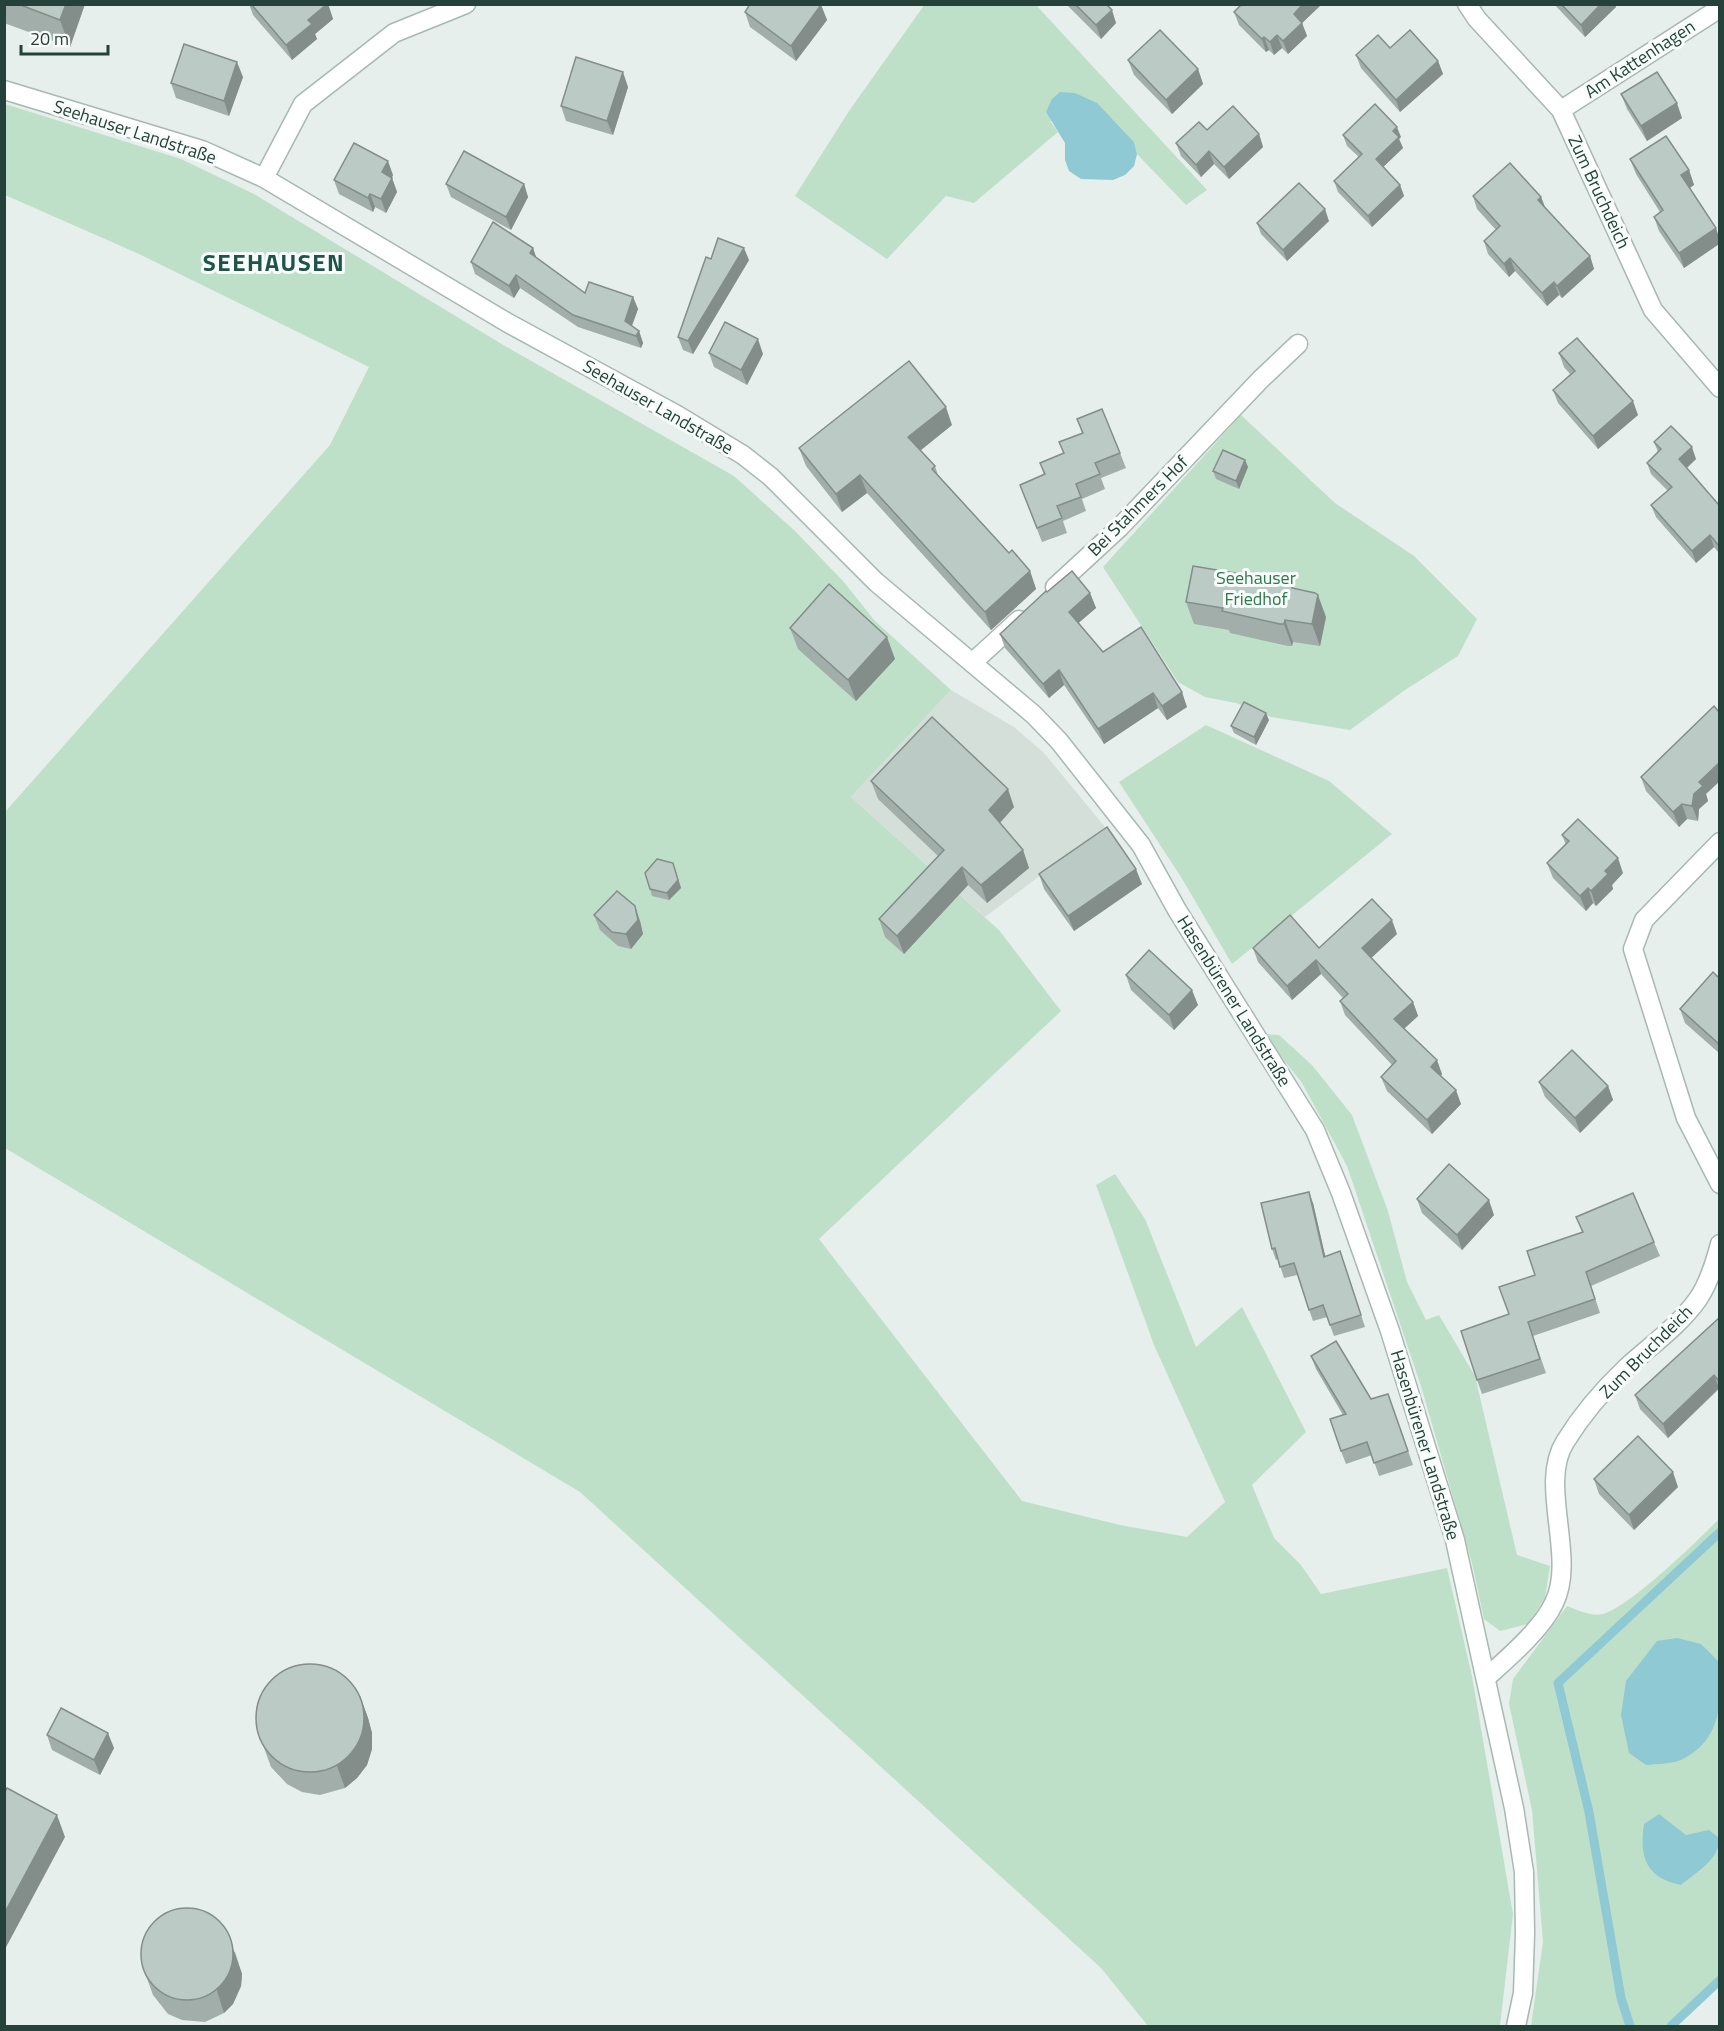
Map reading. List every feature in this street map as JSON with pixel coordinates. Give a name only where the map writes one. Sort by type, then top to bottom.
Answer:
[{"type":"street","points":[[264,178],[303,104],[394,33],[466,4]]},
{"type":"street","name":"Zum Bruchdeich","points":[[1467,4],[1477,19],[1561,110],[1653,310],[1719,388]]},
{"type":"street","name":"Am Kattenhagen","points":[[1561,110],[1719,8]]},
{"type":"street","name":"Seehauser Landstraße","points":[[4,90],[202,150],[264,178],[508,324],[677,415],[743,455],[771,477],[876,582],[1034,715],[1059,741],[1142,845],[1177,910]]},
{"type":"street","name":"Bei Stahmers Hof","points":[[972,663],[1119,528],[1261,379],[1298,344]]},
{"type":"street","points":[[1719,842],[1644,920],[1633,949],[1686,1118],[1719,1184]]},
{"type":"street","name":"Hasenbürener Landstraße","points":[[1177,910],[1315,1130],[1341,1193],[1390,1331],[1452,1529],[1487,1677],[1514,1809],[1524,1872],[1523,1993],[1516,2026]]},
{"type":"street","name":"Zum Bruchdeich","points":[[1487,1677],[1523,1644],[1555,1603],[1560,1558],[1555,1475],[1563,1443],[1625,1370],[1684,1317],[1699,1298],[1715,1264],[1719,1244]]},
{"type":"shaded area","points":[[951,690],[1014,727],[1044,753],[1105,827],[985,917],[851,797]]},
{"type":"green space","points":[[925,4],[1036,5],[1207,190],[1186,205],[1137,154],[1134,142],[1111,118],[1050,121],[1058,132],[974,203],[946,196],[887,259],[795,196],[849,111]]},
{"type":"green space","points":[[5,104],[181,159],[254,194],[505,346],[734,476],[795,531],[843,581],[875,621],[951,690],[851,797],[999,930],[1061,1011],[819,1239],[1022,1501],[1120,1525],[1187,1537],[1225,1502],[1154,1345],[1096,1185],[1115,1174],[1145,1219],[1196,1347],[1242,1307],[1306,1432],[1252,1485],[1274,1538],[1301,1565],[1321,1594],[1447,1568],[1472,1676],[1513,1914],[1500,2026],[1148,2026],[1101,1968],[580,1492],[5,1148],[5,812],[330,445],[369,367],[139,254],[5,195]]},
{"type":"green space","name":"Seehauser Friedhof","points":[[1241,415],[1335,503],[1414,556],[1477,619],[1458,656],[1405,690],[1350,730],[1271,717],[1236,703],[1205,697],[1178,682],[1103,567]]},
{"type":"green space","points":[[1206,725],[1329,781],[1392,834],[1232,964],[1181,877],[1119,782]]},
{"type":"green space","points":[[1263,1034],[1279,1035],[1312,1065],[1352,1115],[1388,1211],[1407,1282],[1426,1320],[1439,1315],[1475,1376],[1517,1555],[1550,1566],[1545,1598],[1528,1624],[1500,1631],[1484,1619],[1472,1563],[1421,1386],[1347,1166],[1302,1083]]},
{"type":"green space","points":[[1719,1519],[1719,1984],[1677,2026],[1531,2026],[1543,1942],[1532,1810],[1509,1704],[1513,1679],[1567,1606],[1594,1615],[1615,1609],[1663,1572]]},
{"type":"water","points":[[1060,92],[1075,93],[1097,103],[1134,142],[1137,154],[1134,166],[1125,175],[1113,180],[1081,179],[1069,171],[1065,160],[1065,143],[1046,112],[1052,99]]},
{"type":"water","points":[[1677,1638],[1701,1644],[1719,1662],[1720,1691],[1717,1718],[1706,1741],[1696,1751],[1679,1761],[1646,1765],[1629,1753],[1621,1715],[1626,1681],[1657,1641]]},
{"type":"water","points":[[1659,1814],[1686,1835],[1709,1830],[1719,1838],[1716,1853],[1681,1885],[1660,1877],[1653,1871],[1644,1856],[1644,1824]]},
{"type":"building","points":[[18,4],[66,4],[60,20]]},
{"type":"building","points":[[251,4],[327,4],[308,20],[312,24],[286,45]]},
{"type":"building","points":[[750,4],[821,5],[791,46],[745,12]]},
{"type":"building","points":[[1075,4],[1106,4],[1112,10],[1096,25]]},
{"type":"building","points":[[1242,4],[1303,4],[1294,14],[1302,23],[1283,41],[1277,35],[1270,42],[1264,37],[1262,39],[1234,12]]},
{"type":"building","points":[[1561,4],[1601,4],[1581,25]]},
{"type":"building","points":[[1160,30],[1198,69],[1166,100],[1128,60]]},
{"type":"building","points":[[1410,30],[1438,61],[1396,100],[1356,55],[1378,35],[1390,48]]},
{"type":"building","points":[[184,44],[237,62],[224,101],[171,83]]},
{"type":"building","points":[[576,57],[623,72],[607,121],[561,106]]},
{"type":"building","points":[[1657,72],[1677,103],[1641,126],[1621,94]]},
{"type":"building","points":[[1375,104],[1397,127],[1393,131],[1399,137],[1376,159],[1400,185],[1368,216],[1334,181],[1362,154],[1343,135]]},
{"type":"building","points":[[1233,106],[1259,134],[1224,167],[1209,151],[1196,165],[1176,143],[1199,122],[1207,130]]},
{"type":"building","points":[[1666,136],[1689,170],[1681,175],[1716,228],[1679,253],[1654,217],[1663,210],[1630,159]]},
{"type":"building","points":[[354,143],[388,161],[382,172],[392,178],[381,199],[370,194],[368,198],[334,180]]},
{"type":"building","points":[[464,151],[524,184],[506,217],[446,184]]},
{"type":"building","points":[[1510,163],[1541,197],[1538,200],[1590,256],[1557,286],[1554,282],[1542,293],[1510,258],[1504,264],[1484,241],[1500,226],[1473,196]]},
{"type":"building","points":[[1299,183],[1325,209],[1283,250],[1257,223]]},
{"type":"building","points":[[493,222],[533,248],[530,253],[585,293],[589,282],[633,297],[625,321],[639,331],[636,336],[573,315],[516,275],[509,286],[471,262]]},
{"type":"building","points":[[718,238],[744,248],[688,341],[678,337],[706,257],[711,259]]},
{"type":"building","points":[[725,322],[758,339],[741,370],[709,353]]},
{"type":"building","points":[[1577,338],[1633,401],[1593,436],[1553,390],[1575,371],[1559,353]]},
{"type":"building","points":[[909,361],[946,407],[908,437],[935,466],[932,469],[1009,553],[1012,550],[1030,571],[985,612],[860,475],[836,494],[799,448]]},
{"type":"building","points":[[1102,409],[1120,453],[1095,463],[1100,474],[1076,484],[1081,497],[1057,506],[1062,518],[1037,528],[1020,485],[1045,474],[1040,463],[1064,453],[1059,442],[1083,433],[1077,419]]},
{"type":"building","points":[[1671,426],[1692,447],[1679,459],[1719,505],[1719,546],[1710,535],[1692,551],[1651,505],[1672,487],[1647,463],[1661,449],[1654,442]]},
{"type":"building","points":[[1223,450],[1245,460],[1236,481],[1213,471]]},
{"type":"building","points":[[1193,566],[1289,582],[1292,588],[1315,593],[1318,595],[1312,624],[1285,620],[1284,624],[1280,624],[1222,611],[1223,608],[1186,602]]},
{"type":"building","points":[[1072,571],[1090,593],[1069,612],[1103,652],[1141,627],[1182,692],[1162,706],[1153,693],[1098,729],[1059,670],[1043,684],[1000,634],[1046,591]]},
{"type":"building","points":[[829,584],[887,637],[848,680],[790,628]]},
{"type":"building","points":[[1244,702],[1266,713],[1254,737],[1231,726]]},
{"type":"building","points":[[1714,706],[1719,712],[1719,763],[1699,782],[1703,786],[1694,794],[1692,806],[1682,804],[1673,812],[1641,777]]},
{"type":"building","points":[[932,717],[1008,789],[989,810],[1023,850],[981,885],[962,867],[897,936],[879,919],[944,850],[871,781]]},
{"type":"building","points":[[1578,819],[1618,858],[1605,871],[1608,874],[1591,891],[1588,888],[1580,896],[1547,863],[1569,841],[1562,835]]},
{"type":"building","points":[[1107,827],[1136,869],[1068,916],[1039,874]]},
{"type":"building","points":[[657,859],[673,863],[678,880],[667,893],[650,889],[645,873]]},
{"type":"building","points":[[617,891],[635,906],[638,920],[626,934],[612,932],[594,915]]},
{"type":"building","points":[[1372,899],[1392,920],[1362,948],[1413,1002],[1394,1019],[1437,1060],[1431,1067],[1456,1090],[1427,1120],[1381,1077],[1396,1061],[1340,1001],[1348,994],[1316,960],[1287,986],[1253,948],[1290,915],[1319,948]]},
{"type":"building","points":[[1149,950],[1192,990],[1169,1015],[1126,975]]},
{"type":"building","points":[[1713,972],[1719,978],[1719,1044],[1680,1009]]},
{"type":"building","points":[[1572,1050],[1608,1086],[1575,1118],[1539,1082]]},
{"type":"building","points":[[1449,1164],[1489,1200],[1457,1235],[1417,1199]]},
{"type":"building","points":[[1309,1192],[1324,1257],[1340,1251],[1361,1315],[1330,1325],[1323,1305],[1309,1310],[1294,1263],[1280,1267],[1275,1248],[1272,1249],[1261,1203]]},
{"type":"building","points":[[1633,1193],[1654,1242],[1586,1272],[1595,1299],[1528,1322],[1540,1359],[1477,1380],[1461,1331],[1509,1314],[1499,1287],[1535,1275],[1527,1251],[1583,1232],[1576,1217]]},
{"type":"building","points":[[1719,1318],[1719,1381],[1714,1375],[1663,1424],[1635,1395]]},
{"type":"building","points":[[1336,1341],[1371,1399],[1388,1394],[1408,1451],[1374,1463],[1367,1442],[1341,1451],[1330,1419],[1346,1414],[1311,1356]]},
{"type":"building","points":[[1638,1436],[1673,1472],[1629,1515],[1594,1479]]},
{"type":"building","points":[[310,1664],[331,1668],[348,1680],[360,1697],[364,1718],[360,1739],[348,1756],[331,1768],[310,1772],[289,1768],[272,1756],[260,1739],[256,1718],[260,1697],[272,1680],[289,1668]]},
{"type":"building","points":[[61,1708],[108,1733],[94,1760],[47,1735]]},
{"type":"building","points":[[7,1788],[57,1815],[4,1914],[4,1793]]},
{"type":"building","points":[[187,1908],[204,1912],[219,1922],[229,1937],[233,1954],[229,1971],[219,1986],[204,1996],[187,2000],[170,1996],[155,1986],[145,1971],[141,1954],[145,1937],[155,1922],[170,1912]]},
{"type":"waterway","points":[[1630,2026],[1621,1998],[1589,1812],[1558,1683],[1720,1532]]},
{"type":"waterway","points":[[1671,2026],[1720,1980]]},
{"type":"district","name":"SEEHAUSEN","points":[[274,263]]}]
